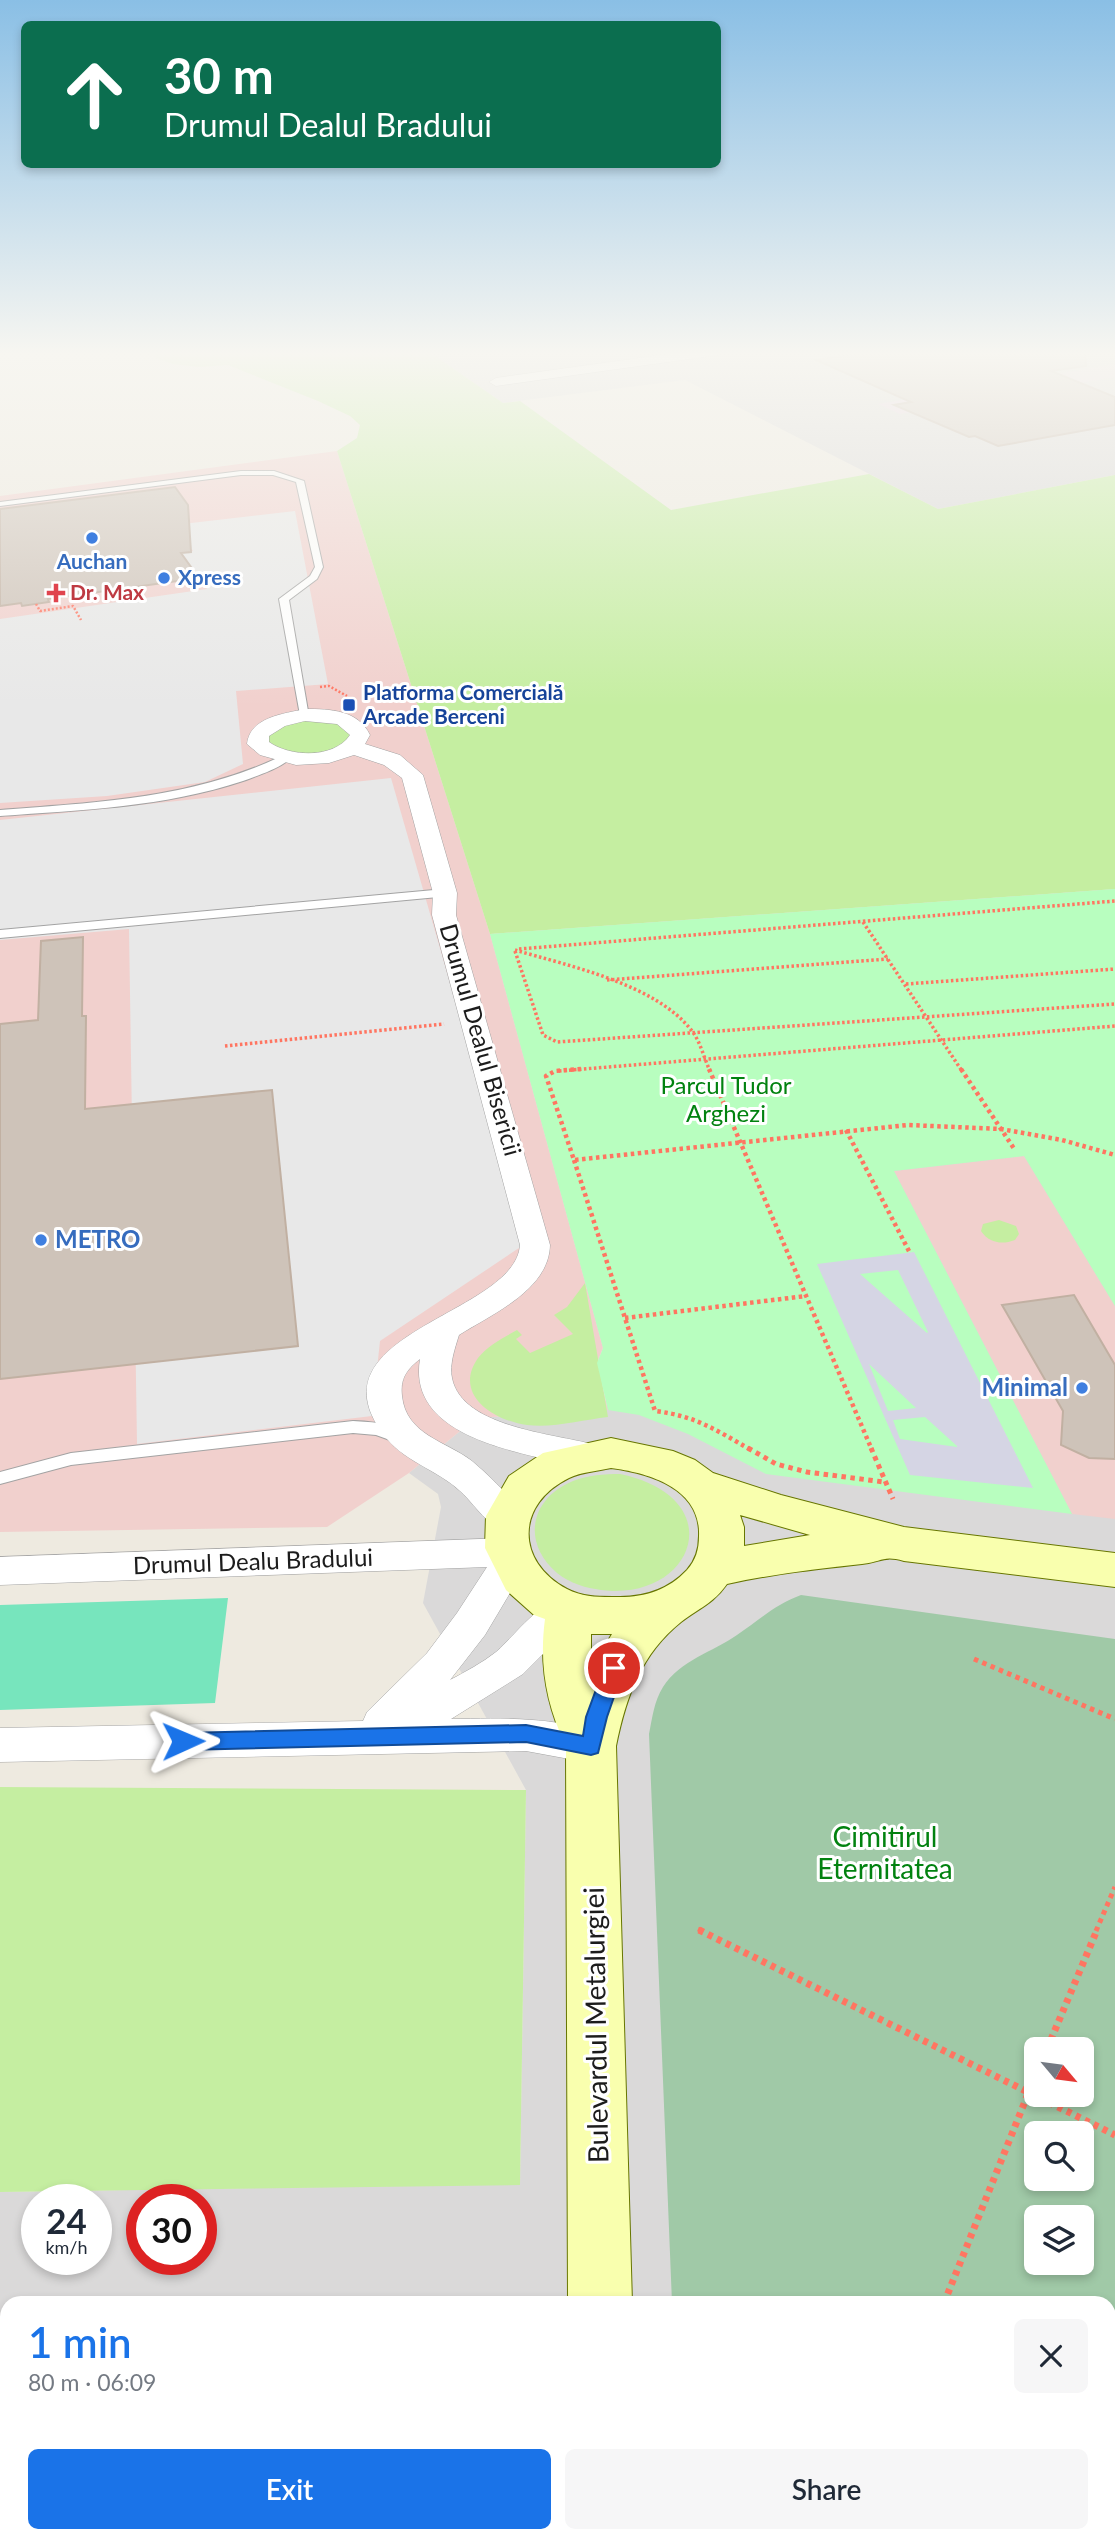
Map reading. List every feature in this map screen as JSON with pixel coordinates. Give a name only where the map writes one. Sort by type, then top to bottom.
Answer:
[{"type":"main road","points":[[611,1453],[659,1461],[698,1484],[714,1503],[722,1525],[722,1548],[714,1570],[702,1585],[686,1598],[666,1608],[618,1617],[593,1616],[551,1603],[521,1578],[508,1544],[517,1495],[535,1477],[558,1463],[587,1455],[611,1453]]},
{"type":"main road","points":[[698,1484],[776,1510],[904,1544],[1115,1570]]},
{"type":"main road","points":[[714,1570],[821,1550],[904,1544]]},
{"type":"main road","name":"Bulevardul Metalurgiei","points":[[600,2296],[591,1746],[597,1717],[614,1668],[638,1634],[666,1608]]},
{"type":"main road","name":"Bulevardul Metalurgiei","points":[[570,1610],[566,1635],[568,1689],[578,1721],[591,1746]]},
{"type":"street","points":[[305,715],[332,717],[353,724],[360,735],[352,747],[316,759],[286,758],[264,750],[258,744],[259,734],[278,721],[305,715]]},
{"type":"street","name":"Drumul Dealul Bisericii","points":[[352,747],[393,760],[412,775],[445,893],[444,915],[483,1048],[535,1245],[533,1261],[526,1272],[444,1329],[412,1346],[390,1366],[385,1402],[396,1427],[476,1484],[508,1544]]},
{"type":"street","points":[[444,1329],[435,1377],[443,1400],[452,1411],[493,1432],[587,1455]]},
{"type":"street","points":[[367,1738],[441,1664],[471,1624],[508,1544]]},
{"type":"street","name":"Drumul Dealu Bradului","points":[[0,1571],[508,1544]]},
{"type":"street","points":[[367,1738],[430,1711],[488,1678],[509,1664],[544,1628],[570,1610]]},
{"type":"street","points":[[0,1745],[526,1734],[591,1746]]},
{"type":"lane","points":[[0,504],[241,473],[274,473],[300,481],[319,567],[314,577],[284,599],[305,715]]},
{"type":"lane","points":[[0,813],[119,803],[201,790],[238,780],[286,758]]},
{"type":"lane","points":[[0,934],[445,893]]},
{"type":"lane","points":[[0,1478],[72,1459],[353,1427],[378,1429],[420,1446]]},
{"type":"path","points":[[36,604],[40,611],[73,607],[81,620]]},
{"type":"path","points":[[514,950],[1115,901]]},
{"type":"path","points":[[863,922],[1016,1150]]},
{"type":"path","points":[[514,950],[606,980],[662,1005],[693,1032],[892,1499]]},
{"type":"path","points":[[514,950],[543,1035],[550,1041],[1115,1004]]},
{"type":"path","points":[[606,980],[888,959]]},
{"type":"path","points":[[905,984],[1115,969]]},
{"type":"path","points":[[225,1046],[444,1024]]},
{"type":"path","points":[[885,1482],[807,1472],[776,1464],[700,1421],[682,1414],[655,1410],[547,1076],[550,1073],[704,1058],[1115,1026]]},
{"type":"path","points":[[574,1160],[908,1125],[1001,1129],[1062,1140],[1115,1155]]},
{"type":"path","points":[[846,1130],[910,1253]]},
{"type":"path","points":[[625,1318],[806,1296]]},
{"type":"path","points":[[974,1659],[1115,1719]]},
{"type":"path","points":[[1051,2037],[1115,1887]]},
{"type":"path","points":[[698,1929],[1024,2090]]},
{"type":"path","points":[[947,2296],[1024,2102]]},
{"type":"path","points":[[1058,2107],[1115,2135]]},
{"type":"shaded area","points":[[198,470],[343,470],[490,934],[603,1348],[597,1363],[608,1410],[476,1418],[409,1473],[327,1527],[0,1532],[0,496]]},
{"type":"shaded area","points":[[861,470],[1115,470],[1115,475],[938,509]]},
{"type":"shaded area","points":[[295,511],[328,684],[236,691],[243,764],[205,782],[107,796],[0,803],[0,619],[207,589],[181,553],[193,551],[174,525]]},
{"type":"shaded area","points":[[391,778],[525,1244],[380,1341],[372,1416],[137,1444],[129,929],[0,940],[0,820]]},
{"type":"shaded area","points":[[1115,889],[1115,2296],[0,2296],[0,2192],[21,2192],[21,2275],[112,2275],[112,2190],[126,2190],[126,2275],[217,2275],[217,2189],[520,2184],[526,1790],[423,1603],[441,1507],[438,1494],[409,1473],[476,1418],[607,1410],[603,1348],[490,934]]},
{"type":"shaded area","points":[[1024,1156],[1115,1306],[1115,1519],[1072,1514],[894,1171]]},
{"type":"shaded area","points":[[914,1252],[1033,1488],[910,1475],[817,1264]],"holes":[[[898,1270],[928,1332],[927,1333],[860,1274]],[[869,1364],[916,1408],[888,1411]],[[925,1417],[957,1447],[900,1439],[893,1420]]]},
{"type":"green space","points":[[343,470],[615,470],[671,510],[869,474],[938,509],[1115,475],[1115,889],[490,934]]},
{"type":"green space","points":[[294,720],[334,721],[353,735],[346,746],[306,756],[270,747],[267,734]]},
{"type":"green space","name":"Parcul Tudor Arghezi","points":[[1115,889],[1115,1306],[1024,1156],[894,1171],[1072,1514],[766,1474],[688,1434],[639,1415],[608,1410],[597,1363],[603,1348],[490,934]]},
{"type":"green space","points":[[999,1220],[1016,1226],[1019,1234],[1015,1240],[996,1242],[981,1231],[983,1224]]},
{"type":"green space","points":[[585,1283],[608,1417],[537,1426],[515,1422],[491,1412],[481,1404],[470,1384],[471,1371],[478,1358],[491,1346],[517,1330],[522,1335],[516,1339],[530,1353],[573,1334],[554,1315],[567,1307]]},
{"type":"green space","points":[[620,1474],[655,1486],[678,1504],[688,1524],[688,1546],[678,1565],[659,1580],[633,1589],[601,1590],[562,1577],[546,1561],[539,1548],[535,1523],[539,1510],[558,1489],[573,1481],[596,1475]]},
{"type":"green space","name":"Cimitirul Eternitatea","points":[[801,1595],[1115,1639],[1115,2296],[672,2296],[649,1734],[657,1698],[670,1678],[688,1663],[728,1641],[776,1608]]},
{"type":"green space","points":[[228,1598],[215,1703],[0,1710],[0,1605]]},
{"type":"green space","points":[[0,1787],[526,1790],[520,2185],[217,2189],[217,2184],[126,2184],[126,2190],[112,2190],[112,2184],[21,2184],[21,2192],[0,2192]]},
{"type":"building","name":"Auchan","points":[[175,487],[188,505],[191,552],[181,553],[199,578],[48,599],[49,602],[22,606],[21,603],[0,606],[0,509]]},
{"type":"building","points":[[83,937],[85,1109],[272,1090],[298,1346],[0,1379],[0,1024],[38,1020],[41,941]]},
{"type":"building","name":"Minimal","points":[[1074,1295],[1115,1365],[1115,1459],[1089,1458],[1061,1445],[1063,1411],[1002,1305]]},
{"type":"place","name":"Auchan","points":[[92,538]]},
{"type":"place","name":"Xpress","points":[[164,578]]},
{"type":"place","name":"Dr. Max","points":[[56,593]]},
{"type":"place","name":"Platforma Comercială Arcade Berceni","points":[[349,705]]},
{"type":"place","name":"METRO","points":[[41,1240]]},
{"type":"place","name":"Minimal","points":[[1082,1388]]},
{"type":"route","points":[[183,1741],[526,1734],[591,1746],[605,1689],[614,1668]]}]
